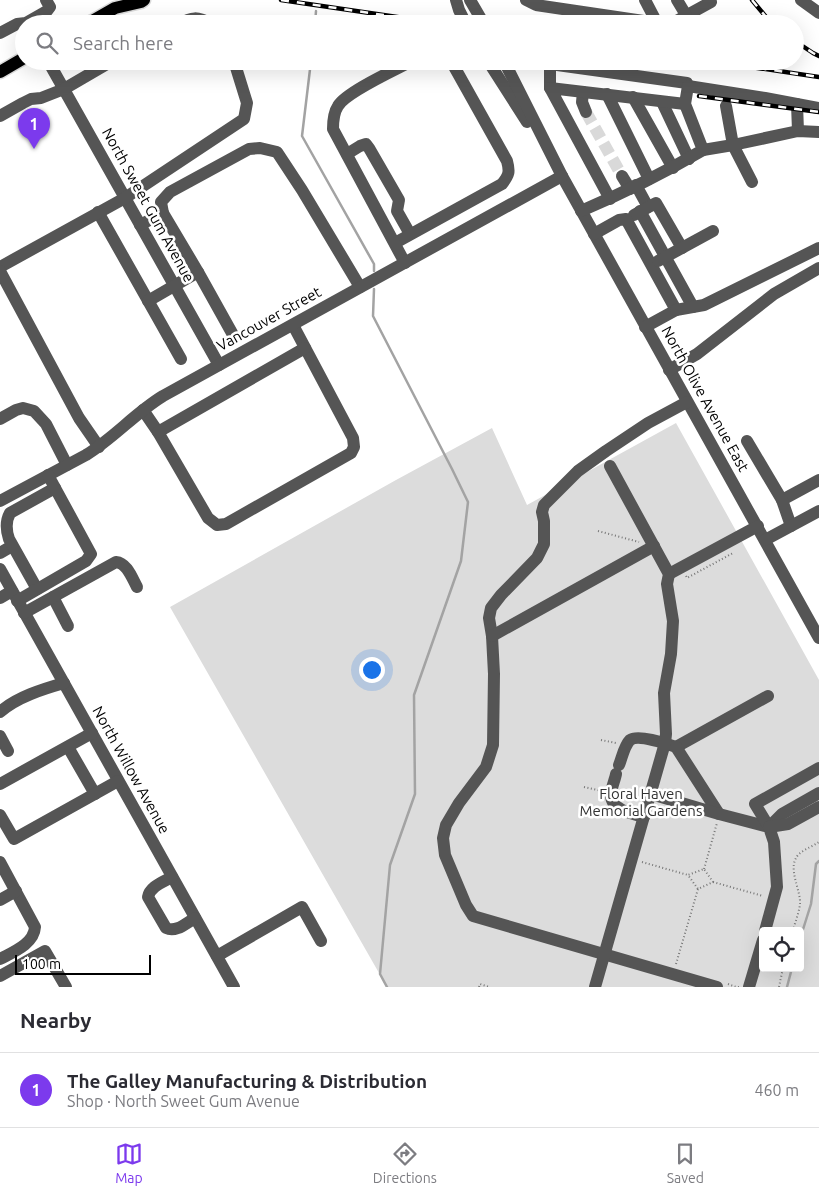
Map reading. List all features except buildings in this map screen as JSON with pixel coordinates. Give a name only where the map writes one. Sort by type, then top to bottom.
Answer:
[{"type":"main road","points":[[101,15],[119,4],[141,2],[144,0]]},
{"type":"main road","points":[[0,72],[15,63]]},
{"type":"street","points":[[42,15],[50,7],[46,0]]},
{"type":"street","points":[[456,0],[462,15]]},
{"type":"street","points":[[470,0],[479,15]]},
{"type":"street","points":[[526,0],[536,5],[603,15]]},
{"type":"street","points":[[645,0],[653,15]]},
{"type":"street","points":[[677,0],[686,15],[711,2],[710,0]]},
{"type":"street","points":[[801,0],[819,13]]},
{"type":"street","points":[[0,32],[15,25]]},
{"type":"street","name":"North Sweet Gum Avenue","points":[[53,70],[219,365]]},
{"type":"street","points":[[0,116],[31,100],[64,89],[97,70]]},
{"type":"street","points":[[0,267],[125,198],[244,119],[247,103],[237,70]]},
{"type":"street","points":[[396,70],[348,96],[338,106],[333,119],[333,129],[405,263]]},
{"type":"street","points":[[394,242],[502,184],[508,176],[509,168],[507,161],[456,70]]},
{"type":"street","name":"North Olive Avenue East","points":[[494,70],[562,176]]},
{"type":"street","name":"North Olive Avenue East","points":[[509,70],[581,211],[819,638]]},
{"type":"street","points":[[550,70],[550,88],[610,199]]},
{"type":"street","points":[[593,70],[687,83],[688,86],[819,108]]},
{"type":"street","points":[[688,86],[685,104],[703,150]]},
{"type":"street","points":[[550,88],[685,104]]},
{"type":"street","points":[[583,92],[582,102],[586,112]]},
{"type":"street","points":[[606,94],[649,179]]},
{"type":"street","points":[[634,97],[673,168]]},
{"type":"street","points":[[662,102],[689,159]]},
{"type":"street","points":[[797,104],[798,131]]},
{"type":"street","points":[[726,106],[732,145],[752,182]]},
{"type":"street","points":[[581,211],[673,168],[703,150],[798,131],[819,132]]},
{"type":"street","points":[[347,154],[366,144],[399,200],[397,211],[410,234]]},
{"type":"street","points":[[232,333],[163,212],[162,202],[170,192],[249,149],[260,148],[277,152],[360,287]]},
{"type":"street","name":"Vancouver Street","points":[[1,498],[68,465],[99,447],[147,406],[163,396],[562,176]]},
{"type":"street","points":[[622,176],[682,248]]},
{"type":"street","points":[[490,190],[501,210]]},
{"type":"street","points":[[594,234],[618,220],[626,219],[648,207]]},
{"type":"street","points":[[648,207],[665,257],[692,307]]},
{"type":"street","points":[[98,212],[181,359]]},
{"type":"street","points":[[140,225],[163,212]]},
{"type":"street","points":[[626,219],[676,310]]},
{"type":"street","points":[[651,265],[713,231]]},
{"type":"street","points":[[646,327],[676,310],[704,305],[819,248]]},
{"type":"street","points":[[670,370],[697,354],[774,294],[819,268]]},
{"type":"street","points":[[0,271],[79,418],[99,447]]},
{"type":"street","points":[[148,300],[198,272]]},
{"type":"street","points":[[143,410],[158,432],[208,518],[217,525],[226,524],[351,453],[354,447],[352,438],[293,325]]},
{"type":"street","points":[[158,432],[305,348]]},
{"type":"street","points":[[687,402],[648,423],[578,471],[544,505],[542,512],[544,544],[537,558],[491,608],[489,618],[494,674],[492,745],[486,767],[459,803],[446,825],[443,838],[446,855],[466,905],[473,916],[722,986]]},
{"type":"street","points":[[0,418],[23,408],[34,410],[46,424],[68,465]]},
{"type":"street","points":[[747,440],[782,500],[791,526]]},
{"type":"street","points":[[610,466],[649,545],[669,574]]},
{"type":"street","points":[[0,598],[15,596],[37,589],[86,561],[91,554],[48,475]]},
{"type":"street","points":[[782,500],[819,480]]},
{"type":"street","points":[[37,589],[12,546],[6,527],[10,513],[55,488]]},
{"type":"street","points":[[1,498],[10,513]]},
{"type":"street","points":[[765,540],[819,511]]},
{"type":"street","points":[[718,817],[671,745],[666,734],[664,693],[671,654],[673,622],[666,584],[669,574],[758,526]]},
{"type":"street","points":[[492,636],[649,545]]},
{"type":"street","points":[[0,553],[12,546]]},
{"type":"street","points":[[24,613],[116,562],[120,562],[125,566],[137,587]]},
{"type":"street","name":"North Willow Avenue","points":[[0,569],[234,987]]},
{"type":"street","points":[[53,597],[68,626]]},
{"type":"street","points":[[0,712],[7,706],[33,693],[64,683]]},
{"type":"street","points":[[644,817],[624,811],[617,806],[611,795],[628,742],[634,738],[671,745],[768,696]]},
{"type":"street","points":[[0,784],[92,734]]},
{"type":"street","points":[[0,736],[8,751]]},
{"type":"street","points":[[595,987],[651,794],[671,745]]},
{"type":"street","points":[[68,747],[95,794]]},
{"type":"street","points":[[766,927],[777,887],[774,842],[769,827],[755,804],[819,768]]},
{"type":"street","points":[[0,815],[14,839],[118,781]]},
{"type":"street","points":[[769,827],[782,814],[819,793]]},
{"type":"street","points":[[651,794],[718,817],[769,827],[788,824],[819,807]]},
{"type":"street","points":[[0,862],[35,927],[32,939],[0,959]]},
{"type":"street","points":[[172,877],[150,891],[148,897],[152,905],[169,930],[175,930],[195,918]]},
{"type":"street","points":[[0,900],[16,891]]},
{"type":"street","points":[[217,956],[302,907],[321,941]]},
{"type":"street","points":[[0,976],[45,951],[66,987]]},
{"type":"street","points":[[746,986],[759,951]]},
{"type":"path","points":[[598,531],[649,545]]},
{"type":"path","points":[[685,573],[687,578],[740,549]]},
{"type":"path","points":[[601,740],[616,744]]},
{"type":"path","points":[[584,787],[603,792],[605,786]]},
{"type":"path","points":[[718,817],[704,869],[713,882],[769,898]]},
{"type":"path","points":[[794,927],[800,904],[794,875],[794,862],[799,855],[819,842]]},
{"type":"path","points":[[637,860],[688,875],[704,869]]},
{"type":"path","points":[[688,875],[698,890]]},
{"type":"path","points":[[675,969],[698,890],[713,882]]},
{"type":"path","points":[[779,987],[782,972]]},
{"type":"path","points":[[479,987],[480,984],[489,987]]},
{"type":"path","points":[[722,986],[746,986]]},
{"type":"green space","name":"Floral Haven Memorial Gardens","points":[[676,423],[819,680],[819,987],[387,987],[170,607],[492,428],[527,505]]},
{"type":"waterway","points":[[316,11],[316,15]]},
{"type":"waterway","points":[[310,70],[302,136],[374,264],[374,271]]},
{"type":"waterway","points":[[374,289],[373,316],[468,502],[461,561],[414,695],[415,794],[390,865],[380,974],[387,987]]},
{"type":"waterway","points":[[804,927],[811,904],[816,864],[819,861]]},
{"type":"waterway","points":[[787,987],[791,972]]},
{"type":"tunnel","points":[[586,112],[622,176]]},
{"type":"railway","points":[[281,0],[384,15]]},
{"type":"railway","points":[[752,0],[764,15]]},
{"type":"railway","points":[[804,47],[819,56]]},
{"type":"railway","points":[[772,70],[819,77]]},
{"type":"railway","points":[[699,96],[819,112]]},
{"type":"place","name":"The Galley Manufacturing & Distribution","points":[[34,149]]}]
